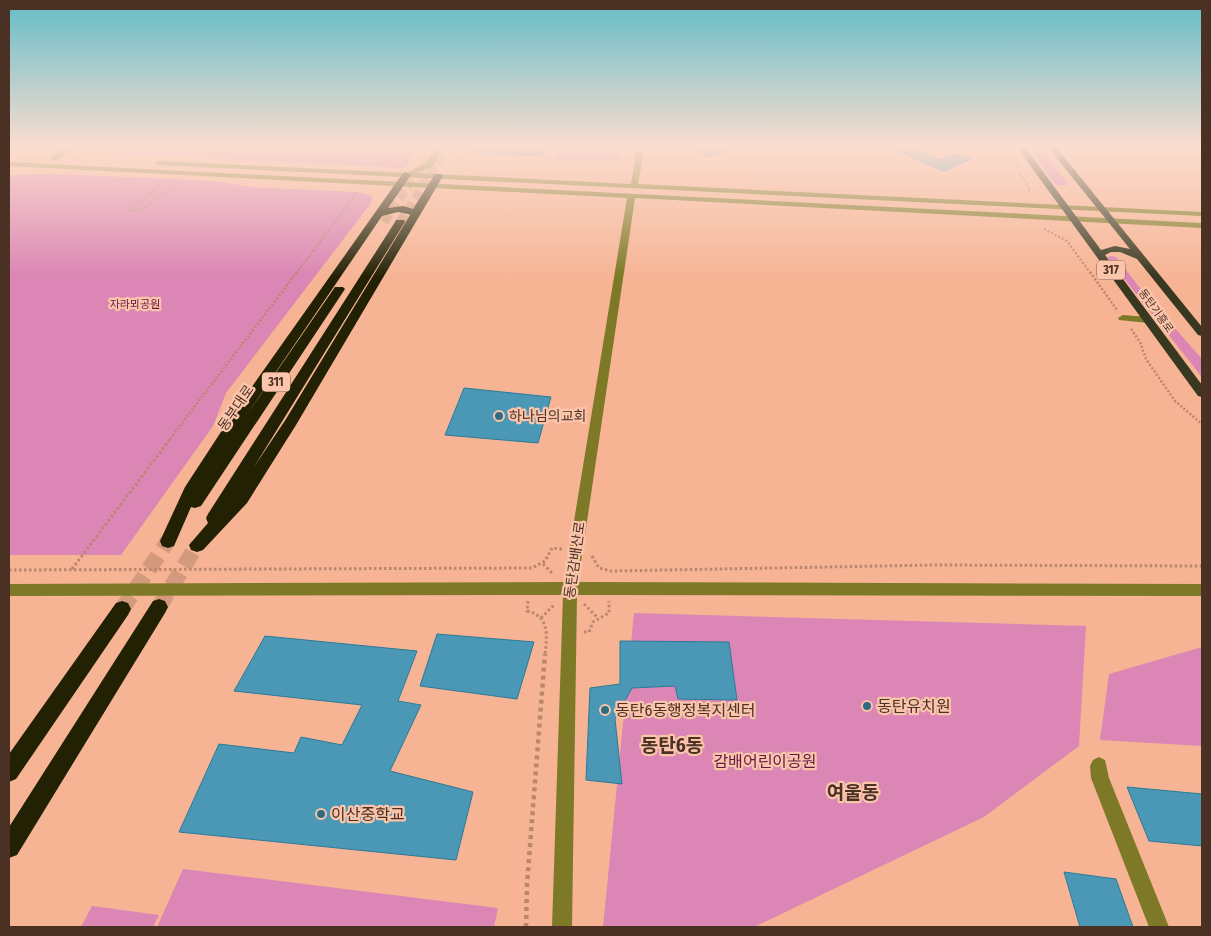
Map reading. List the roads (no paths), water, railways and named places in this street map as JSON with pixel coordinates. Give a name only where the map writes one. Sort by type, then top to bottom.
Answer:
[{"type":"highway","name":"동부대로","points":[[168,541],[382,218],[398,190]]},
{"type":"highway","points":[[382,218],[387,211],[404,209],[416,215],[430,190]]},
{"type":"highway","name":"311","points":[[400,222],[197,545],[241,499],[291,422],[416,215]]},
{"type":"highway","points":[[9,847],[159,606]]},
{"type":"highway","points":[[9,772],[122,608]]},
{"type":"main road","name":"동탄기흥로","points":[[1052,190],[1202,393]]},
{"type":"main road","name":"동탄기흥로","points":[[1086,190],[1202,332]]},
{"type":"main road","points":[[1100,254],[1106,250],[1116,249],[1141,257]]},
{"type":"street","points":[[558,190],[1065,207],[1202,214]]},
{"type":"street","points":[[607,190],[1074,219],[1202,225]]},
{"type":"street","name":"동탄감배산로","points":[[562,927],[570,590],[633,191]]},
{"type":"street","points":[[1123,318],[1148,320]]},
{"type":"street","points":[[9,590],[256,588],[1202,590]]},
{"type":"street","points":[[1099,766],[1100,778],[1159,927]]},
{"type":"tunnel","points":[[384,222],[406,190]]},
{"type":"tunnel","points":[[400,222],[420,190]]},
{"type":"tunnel","points":[[122,609],[168,541]]},
{"type":"tunnel","points":[[159,607],[197,545]]},
{"type":"place","name":"하나님의교회","points":[[499,416]]},
{"type":"place","name":"동탄유치원","points":[[867,706]]},
{"type":"place","name":"동탄6동행정복지센터","points":[[605,710]]},
{"type":"place","name":"이산중학교","points":[[321,814]]},
{"type":"district","name":"동탄6동","points":[[672,745]]},
{"type":"district","name":"여울동","points":[[853,792]]},
{"type":"park label","name":"자라뫼공원","points":[[135,304]]},
{"type":"park label","name":"감배어린이공원","points":[[765,761]]}]
